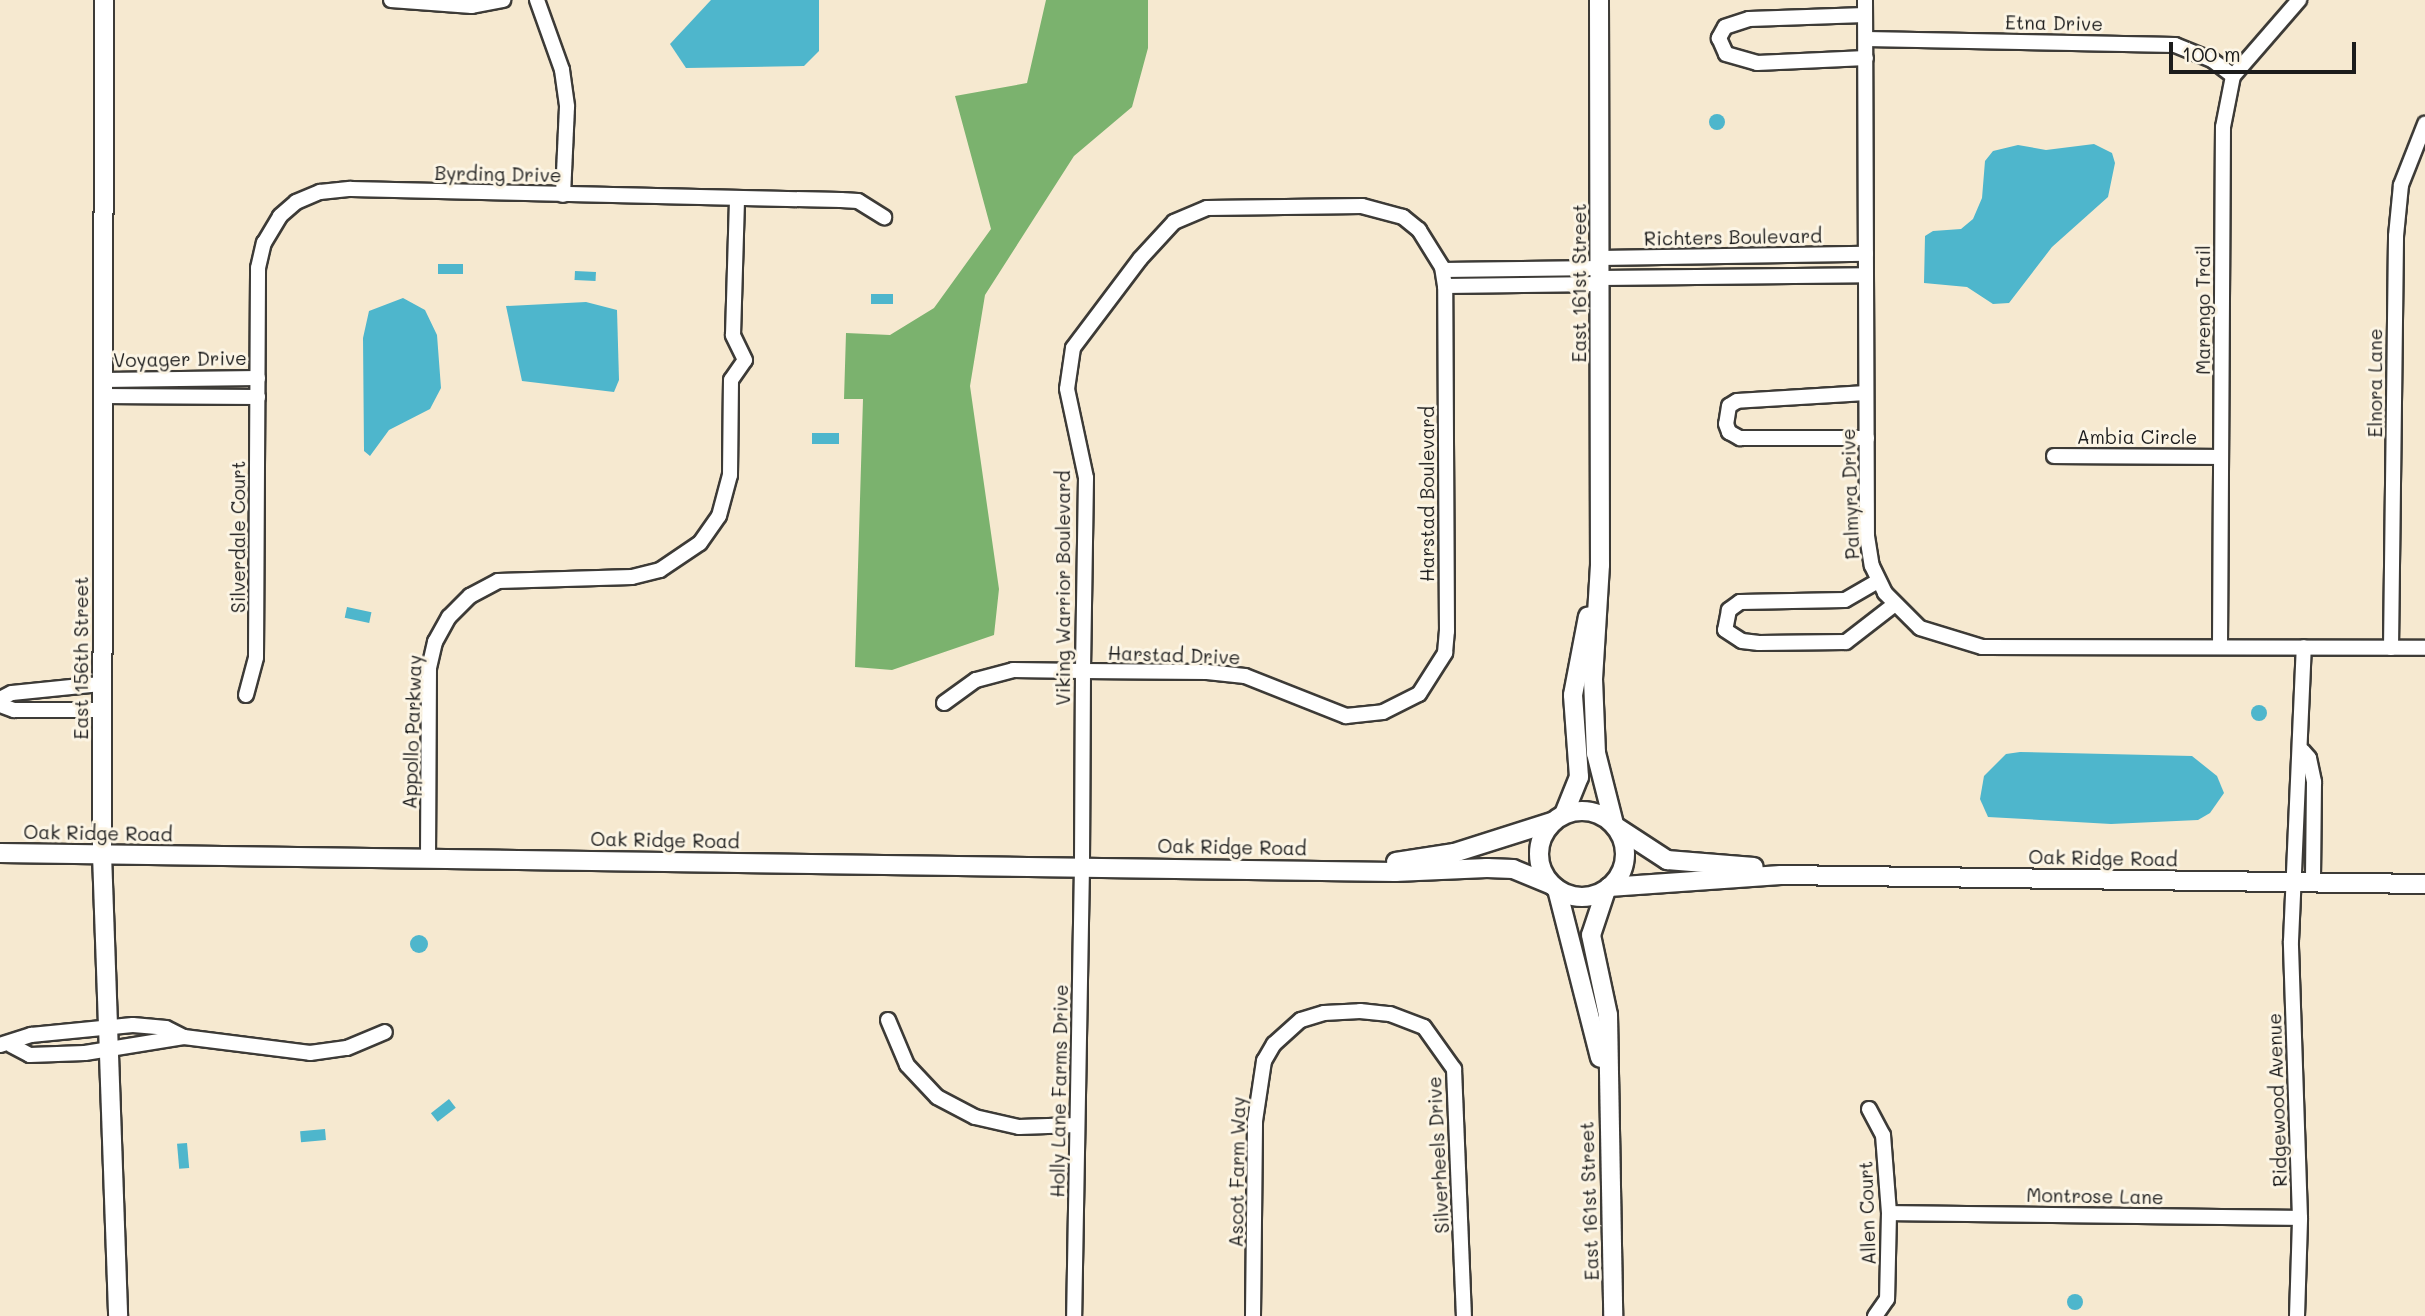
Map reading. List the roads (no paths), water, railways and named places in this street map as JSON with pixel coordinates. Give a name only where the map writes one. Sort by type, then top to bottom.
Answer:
[{"type":"street","name":"East 156th Street","points":[[104,0],[102,855],[118,1316]]},
{"type":"street","points":[[391,0],[472,6],[503,0]]},
{"type":"street","points":[[537,0],[562,70],[565,94],[563,195]]},
{"type":"street","name":"East 161st Street","points":[[1599,0],[1600,565],[1593,679],[1596,753],[1615,825]]},
{"type":"street","name":"Marengo Trail","points":[[2220,646],[2223,127],[2233,76],[2299,0]]},
{"type":"street","points":[[1865,7],[1749,19],[1725,27],[1719,38],[1726,54],[1757,62],[1866,58]]},
{"type":"street","name":"Palmyra Drive","points":[[1865,7],[1867,536],[1878,580],[1895,604],[1931,634],[1982,647],[2425,648]]},
{"type":"street","name":"Etna Drive","points":[[1866,39],[2175,45],[2212,60],[2233,76]]},
{"type":"street","name":"Elnora Lane","points":[[2390,648],[2396,236],[2401,185],[2425,124]]},
{"type":"street","name":"Byrding Drive","points":[[258,377],[258,268],[264,243],[280,216],[296,202],[320,192],[351,190],[858,201],[884,217]]},
{"type":"street","name":"Appollo Parkway","points":[[428,858],[429,668],[442,628],[470,596],[498,582],[647,575],[673,563],[700,543],[726,495],[731,380],[745,360],[733,335],[737,198]]},
{"type":"street","name":"Viking Warrior Boulevard","points":[[1082,866],[1086,478],[1068,389],[1073,348],[1140,258],[1174,222],[1207,208],[1384,209],[1403,217],[1419,230],[1443,270]]},
{"type":"street","name":"Richters Boulevard","points":[[1600,272],[1866,254]]},
{"type":"street","points":[[1443,270],[1600,272]]},
{"type":"street","name":"Harstad Boulevard","points":[[1419,694],[1445,653],[1447,631],[1443,270]]},
{"type":"street","points":[[1445,286],[1600,272]]},
{"type":"street","name":"Richters Boulevard","points":[[1600,272],[1866,275]]},
{"type":"street","name":"Voyager Drive","points":[[103,388],[258,377]]},
{"type":"street","name":"Silverdale Court","points":[[246,695],[256,657],[258,377]]},
{"type":"street","points":[[103,388],[258,397]]},
{"type":"street","points":[[1867,393],[1737,401],[1729,406],[1726,424],[1728,432],[1741,438],[1867,438]]},
{"type":"street","name":"Ambia Circle","points":[[2054,456],[2221,457]]},
{"type":"street","name":"East 161st Street","points":[[1558,818],[1579,777],[1573,695],[1600,565]]},
{"type":"street","points":[[1878,580],[1846,600],[1740,602],[1728,610],[1725,630],[1742,641],[1759,643],[1846,642],[1895,604]]},
{"type":"street","points":[[2304,647],[2303,751],[2309,758],[2314,782],[2313,882]]},
{"type":"street","name":"Harstad Drive","points":[[944,703],[975,680],[1013,670],[1245,676],[1346,716],[1383,712],[1419,694]]},
{"type":"street","points":[[0,699],[12,693],[101,684]]},
{"type":"street","points":[[0,705],[13,710],[102,710]]},
{"type":"street","name":"Ridgewood Avenue","points":[[2297,1316],[2300,1218],[2292,987],[2293,883],[2297,764],[2303,751]]},
{"type":"street","points":[[1592,811],[1615,825],[1626,853],[1623,868],[1608,889],[1578,897],[1554,887],[1539,861],[1539,847],[1558,818],[1592,811]]},
{"type":"street","name":"Oak Ridge Road","points":[[1330,869],[1454,853],[1558,818]]},
{"type":"street","name":"Oak Ridge Road","points":[[1615,825],[1667,860],[1761,868],[1781,875]]},
{"type":"street","name":"Oak Ridge Road","points":[[0,853],[1513,869],[1554,887]]},
{"type":"street","name":"Holly Lane Farms Drive","points":[[1074,1316],[1082,866]]},
{"type":"street","name":"Oak Ridge Road","points":[[1608,889],[1781,875],[2425,884]]},
{"type":"street","name":"East 161st Street","points":[[1554,887],[1606,1086]]},
{"type":"street","name":"East 161st Street","points":[[1608,889],[1591,935],[1608,1015],[1606,1086],[1613,1316]]},
{"type":"street","name":"Ascot Farm Way","points":[[1253,1316],[1255,1121],[1264,1061],[1274,1044],[1301,1020],[1324,1013],[1360,1011]]},
{"type":"street","name":"Silverheels Drive","points":[[1360,1011],[1390,1014],[1424,1027],[1454,1069],[1464,1316]]},
{"type":"street","points":[[888,1020],[907,1065],[937,1097],[975,1117],[1019,1127],[1077,1125]]},
{"type":"street","points":[[5,1045],[32,1035],[108,1027],[166,1028],[184,1037],[310,1053],[347,1048],[385,1032]]},
{"type":"street","points":[[5,1045],[30,1055],[164,1044],[184,1037]]},
{"type":"street","name":"Allen Court","points":[[1869,1109],[1883,1135],[1889,1213],[1886,1299],[1875,1316]]},
{"type":"street","name":"Montrose Lane","points":[[1889,1213],[2300,1218]]},
{"type":"water","points":[[711,0],[819,0],[819,51],[804,66],[686,68],[670,44]]},
{"type":"water","points":[[1717,114],[1723,116],[1723,128],[1717,130],[1711,128],[1709,122],[1711,116]]},
{"type":"water","points":[[2094,144],[2112,153],[2115,163],[2108,197],[2052,247],[2009,303],[1993,304],[1967,287],[1924,283],[1925,236],[1933,231],[1961,229],[1973,219],[1982,198],[1985,161],[1993,151],[2018,145],[2046,150]]},
{"type":"water","points":[[438,264],[463,264],[463,274],[438,274]]},
{"type":"water","points":[[575,271],[596,272],[596,281],[575,280]]},
{"type":"water","points":[[871,294],[893,294],[893,304],[871,304]]},
{"type":"water","points":[[403,298],[425,310],[437,335],[441,388],[430,409],[389,430],[370,456],[364,451],[363,338],[369,311]]},
{"type":"water","points":[[586,302],[617,310],[619,380],[614,392],[522,381],[506,306]]},
{"type":"water","points":[[812,433],[839,433],[839,444],[812,444]]},
{"type":"water","points":[[347,607],[371,612],[369,623],[345,618]]},
{"type":"water","points":[[2259,705],[2267,713],[2259,721],[2251,713]]},
{"type":"water","points":[[2020,752],[2192,756],[2217,776],[2224,793],[2210,813],[2198,820],[2111,824],[1988,817],[1980,799],[1984,776],[2006,754]]},
{"type":"water","points":[[419,935],[425,938],[428,944],[425,950],[419,953],[413,950],[410,944],[413,938]]},
{"type":"water","points":[[449,1099],[456,1108],[438,1122],[431,1113]]},
{"type":"water","points":[[325,1129],[326,1140],[301,1142],[300,1131]]},
{"type":"water","points":[[187,1143],[189,1168],[179,1169],[177,1144]]},
{"type":"water","points":[[2075,1294],[2081,1296],[2081,1308],[2075,1310],[2069,1308],[2067,1302],[2069,1296]]}]
